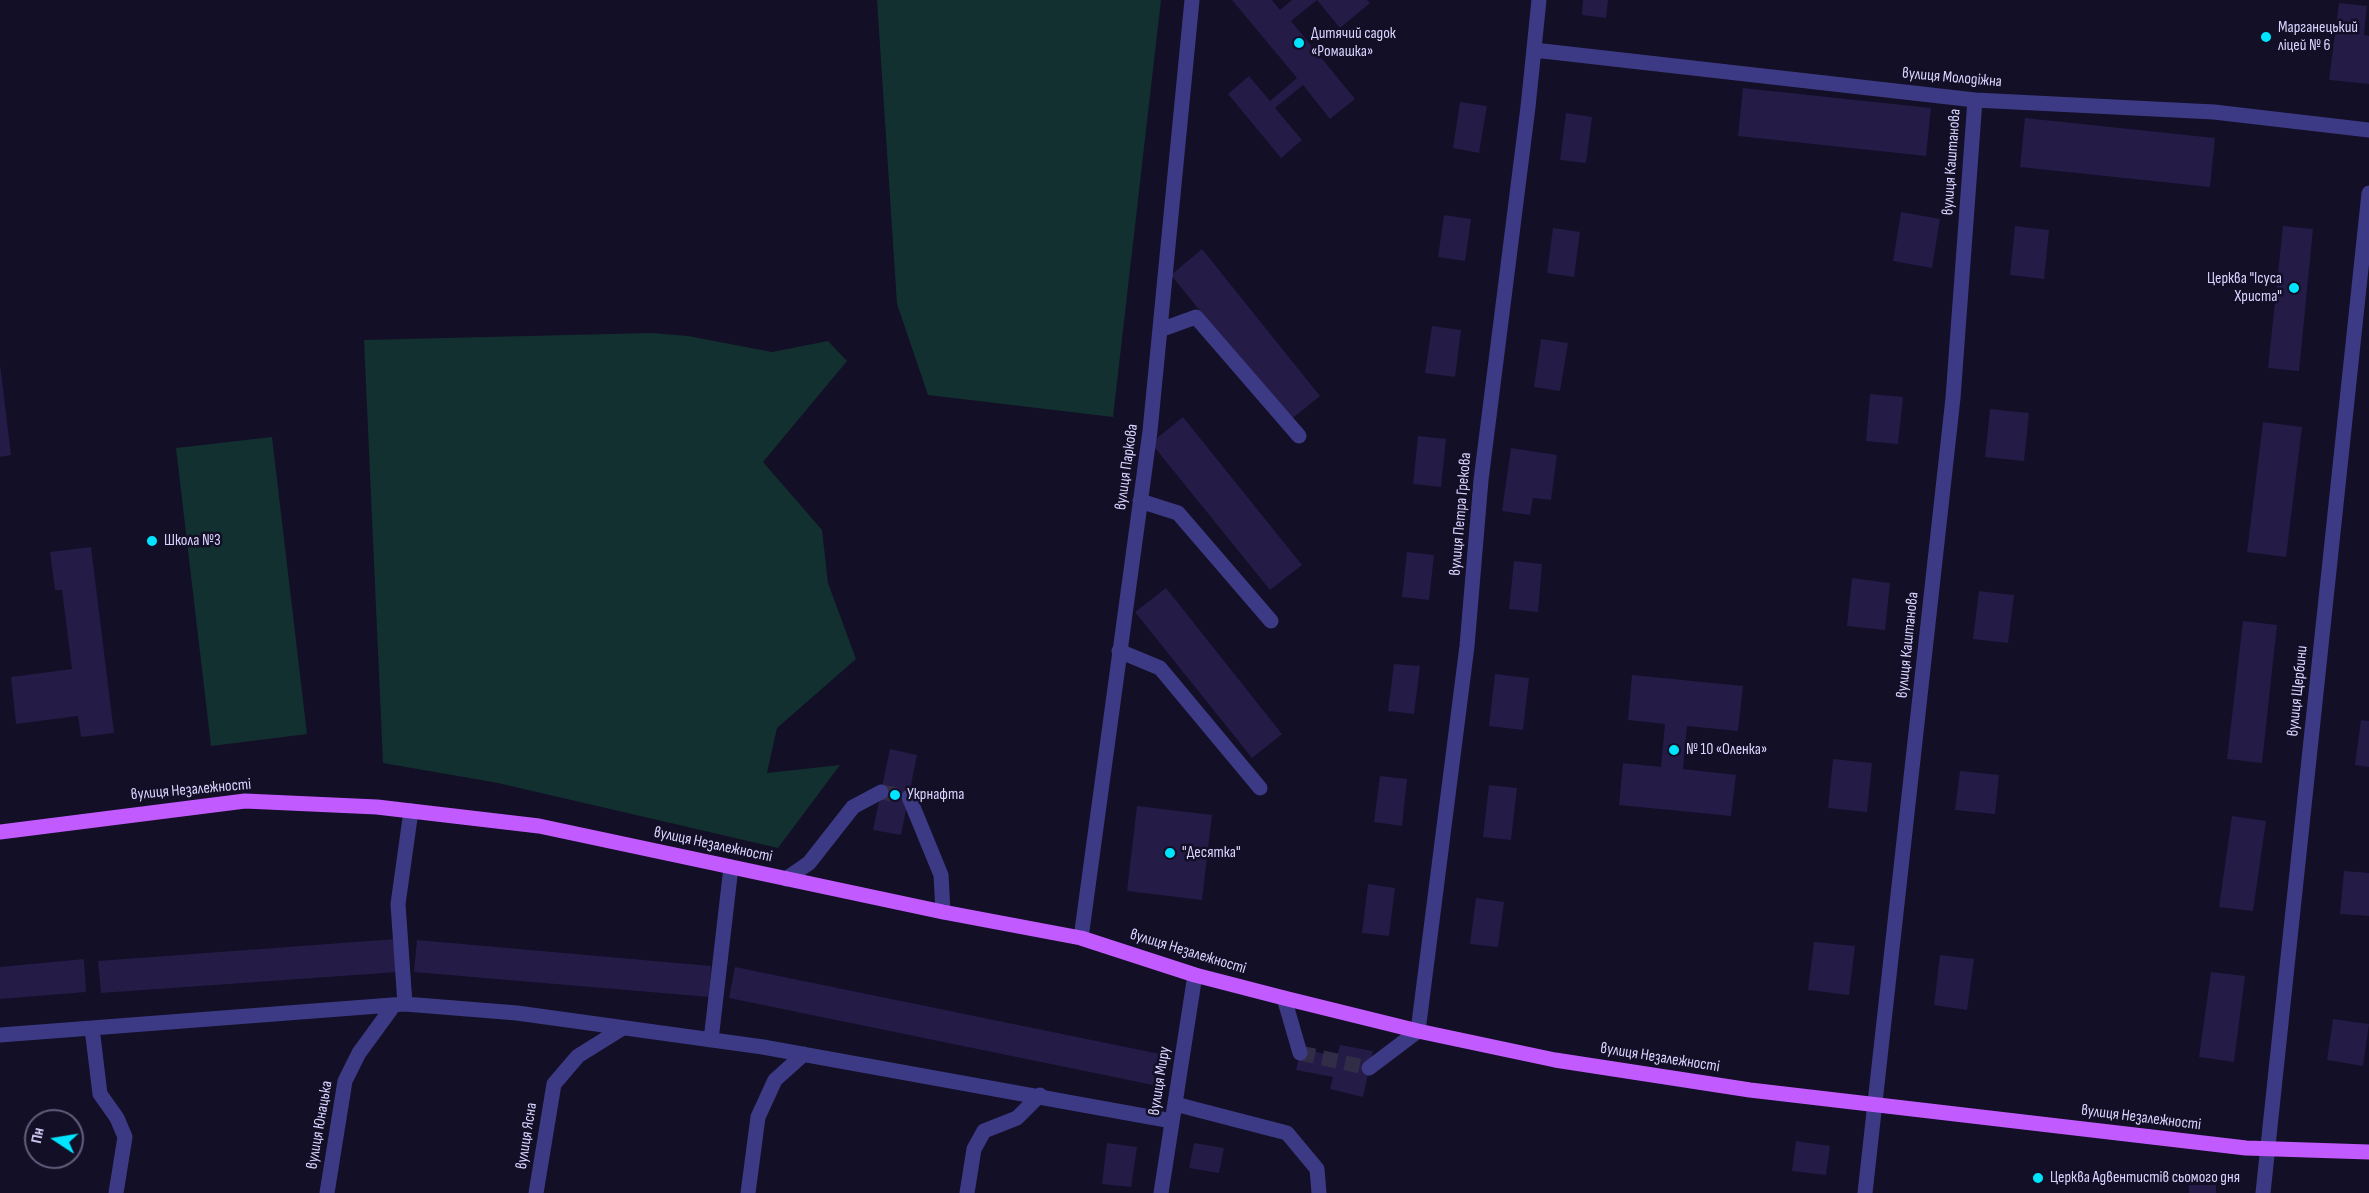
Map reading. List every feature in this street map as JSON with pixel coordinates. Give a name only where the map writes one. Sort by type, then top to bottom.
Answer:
[{"type":"main road","name":"вулиця Незалежності","points":[[0,832],[245,801],[411,811],[539,826],[943,912],[1081,938],[1196,975],[1284,998],[1418,1031],[1555,1060],[1750,1089],[2268,1149],[2369,1152]]},
{"type":"street","name":"вулиця Паркова","points":[[1081,938],[1140,501],[1160,330],[1192,0]]},
{"type":"street","name":"вулиця Петра Грекова","points":[[1418,1031],[1464,669],[1481,480],[1539,0]]},
{"type":"street","name":"вулиця Молодіжна","points":[[1534,50],[1975,100],[2214,112],[2369,130]]},
{"type":"street","name":"вулиця Каштанова","points":[[1865,1193],[1873,1104],[1953,398],[1975,100]]},
{"type":"street","name":"вулиця Щербини","points":[[2263,1193],[2369,192]]},
{"type":"street","points":[[1160,330],[1196,317],[1299,436]]},
{"type":"street","points":[[1140,501],[1178,513],[1271,621]]},
{"type":"street","points":[[1119,651],[1160,668],[1260,788]]},
{"type":"street","points":[[786,879],[809,863],[853,807],[881,792]]},
{"type":"street","points":[[909,797],[941,875],[943,912]]},
{"type":"street","points":[[400,1005],[398,904],[411,811]]},
{"type":"street","points":[[711,1040],[731,867]]},
{"type":"street","name":"вулиця Миру","points":[[1161,1193],[1196,975]]},
{"type":"street","points":[[1284,998],[1300,1053]]},
{"type":"street","points":[[0,1035],[400,1005],[517,1013],[804,1054],[1040,1095],[1172,1121]]},
{"type":"street","name":"вулиця Юнацька","points":[[327,1193],[345,1081],[359,1053],[400,1005]]},
{"type":"street","points":[[92,1028],[100,1094],[117,1118],[125,1137],[116,1193]]},
{"type":"street","name":"вулиця Ясна","points":[[536,1193],[554,1084],[578,1056],[622,1028]]},
{"type":"street","points":[[1369,1068],[1418,1031]]},
{"type":"street","points":[[748,1193],[758,1117],[775,1080],[804,1054]]},
{"type":"street","points":[[967,1193],[974,1149],[984,1131],[1017,1118],[1040,1095]]},
{"type":"street","points":[[1175,1104],[1287,1133],[1317,1169],[1319,1193]]},
{"type":"green space","points":[[877,0],[1161,0],[1113,417],[928,395],[897,304]]},
{"type":"green space","points":[[651,333],[688,336],[772,352],[828,341],[847,361],[763,462],[822,530],[828,583],[856,659],[777,728],[767,773],[840,765],[778,848],[498,783],[383,763],[364,340]]},
{"type":"green space","points":[[272,437],[307,734],[211,746],[176,448]]},
{"type":"building","points":[[1232,0],[1272,0],[1280,10],[1292,0],[1317,0],[1291,21],[1355,99],[1330,119],[1303,85],[1275,108],[1302,140],[1281,158],[1228,94],[1249,76],[1270,101],[1297,78]]},
{"type":"building","points":[[1317,0],[1367,0],[1370,3],[1340,28]]},
{"type":"building","points":[[1583,0],[1608,0],[1606,18],[1582,15]]},
{"type":"building","points":[[2339,3],[2367,6],[2364,35],[2369,36],[2369,84],[2329,80]]},
{"type":"building","points":[[1743,88],[1931,108],[1926,156],[1738,136]]},
{"type":"building","points":[[1460,102],[1487,106],[1479,153],[1453,148]]},
{"type":"building","points":[[1566,113],[1592,117],[1586,163],[1560,160]]},
{"type":"building","points":[[2025,118],[2215,138],[2210,187],[2020,167]]},
{"type":"building","points":[[1901,212],[1940,219],[1932,268],[1893,261]]},
{"type":"building","points":[[1444,215],[1471,219],[1465,261],[1438,257]]},
{"type":"building","points":[[2015,226],[2049,230],[2044,279],[2010,275]]},
{"type":"building","points":[[2283,226],[2313,229],[2299,371],[2268,368]]},
{"type":"building","points":[[1553,228],[1580,232],[1574,277],[1547,273]]},
{"type":"building","points":[[1202,249],[1320,396],[1289,421],[1171,275]]},
{"type":"building","points":[[1432,326],[1461,330],[1455,377],[1425,373]]},
{"type":"building","points":[[1541,339],[1568,343],[1560,391],[1534,387]]},
{"type":"building","points":[[0,364],[11,455],[0,457]]},
{"type":"building","points":[[1870,394],[1903,397],[1898,444],[1866,441]]},
{"type":"building","points":[[1990,409],[2029,413],[2024,461],[1985,457]]},
{"type":"building","points":[[1183,417],[1302,565],[1270,590],[1151,443]]},
{"type":"building","points":[[2263,422],[2302,427],[2286,557],[2247,552]]},
{"type":"building","points":[[1418,436],[1446,439],[1441,487],[1413,484]]},
{"type":"building","points":[[1511,448],[1557,455],[1551,500],[1533,498],[1530,515],[1502,511]]},
{"type":"building","points":[[91,547],[114,733],[81,737],[78,716],[16,724],[11,677],[72,669],[62,590],[55,590],[50,552]]},
{"type":"building","points":[[1407,552],[1434,555],[1429,600],[1402,597]]},
{"type":"building","points":[[1514,561],[1542,564],[1538,612],[1509,609]]},
{"type":"building","points":[[1852,578],[1890,583],[1885,630],[1847,626]]},
{"type":"building","points":[[1166,588],[1282,734],[1252,758],[1135,612]]},
{"type":"building","points":[[1979,591],[2014,595],[2008,643],[1973,639]]},
{"type":"building","points":[[2243,621],[2277,625],[2262,763],[2227,759]]},
{"type":"building","points":[[1394,664],[1420,666],[1414,714],[1388,711]]},
{"type":"building","points":[[1495,674],[1529,678],[1523,730],[1489,726]]},
{"type":"building","points":[[1632,675],[1743,686],[1738,731],[1687,726],[1683,769],[1736,775],[1731,816],[1619,805],[1623,763],[1661,767],[1665,724],[1628,720]]},
{"type":"building","points":[[2361,720],[2369,721],[2369,767],[2355,765]]},
{"type":"building","name":"Укрнафта","points":[[890,749],[917,755],[901,835],[873,830]]},
{"type":"building","points":[[1833,759],[1872,763],[1867,812],[1828,808]]},
{"type":"building","points":[[1960,771],[1999,775],[1995,814],[1955,810]]},
{"type":"building","points":[[1380,776],[1407,779],[1402,826],[1374,822]]},
{"type":"building","points":[[1489,785],[1517,788],[1511,840],[1483,837]]},
{"type":"building","name":"\"Десятка\"","points":[[1137,806],[1212,815],[1202,900],[1127,891]]},
{"type":"building","points":[[2232,816],[2266,821],[2253,911],[2219,907]]},
{"type":"building","points":[[2344,871],[2369,873],[2369,916],[2340,914]]},
{"type":"building","points":[[1368,884],[1395,888],[1389,936],[1362,933]]},
{"type":"building","points":[[1476,898],[1504,902],[1498,947],[1470,944]]},
{"type":"building","points":[[396,939],[398,972],[101,993],[98,961]]},
{"type":"building","points":[[417,940],[711,966],[709,997],[414,972]]},
{"type":"building","points":[[1814,942],[1855,946],[1849,995],[1808,990]]},
{"type":"building","points":[[1940,955],[1974,959],[1967,1010],[1934,1005]]},
{"type":"building","points":[[84,959],[86,992],[0,999],[0,967]]},
{"type":"building","points":[[735,967],[1160,1054],[1153,1085],[729,998]]},
{"type":"building","points":[[2211,972],[2245,976],[2234,1062],[2199,1057]]},
{"type":"building","points":[[2333,1019],[2369,1024],[2363,1066],[2327,1060]]},
{"type":"building","points":[[1340,1045],[1373,1051],[1363,1097],[1330,1089],[1333,1077],[1296,1070],[1301,1049],[1337,1056]]},
{"type":"building","points":[[1796,1141],[1830,1146],[1826,1175],[1792,1171]]},
{"type":"building","points":[[1107,1143],[1137,1147],[1131,1187],[1102,1184]]},
{"type":"building","points":[[1194,1143],[1224,1148],[1219,1173],[1189,1168]]},
{"type":"building","points":[[2189,1185],[2216,1185],[2216,1193],[2189,1193]]},
{"type":"tunnel","points":[[881,792],[909,797]]},
{"type":"tunnel","points":[[1300,1053],[1369,1068]]},
{"type":"place","name":"Марганецький ліцей № 6","points":[[2266,37]]},
{"type":"place","name":"Дитячий садок «Ромашка»","points":[[1299,43]]},
{"type":"place","name":"Церква \"Ісуса Христа\"","points":[[2294,288]]},
{"type":"place","name":"Школа №3","points":[[152,541]]},
{"type":"place","name":"№ 10 «Оленка»","points":[[1674,750]]},
{"type":"place","name":"Укрнафта","points":[[895,795]]},
{"type":"place","name":"\"Десятка\"","points":[[1170,853]]},
{"type":"place","name":"Церква Адвентистів сьомого дня","points":[[2038,1178]]}]
